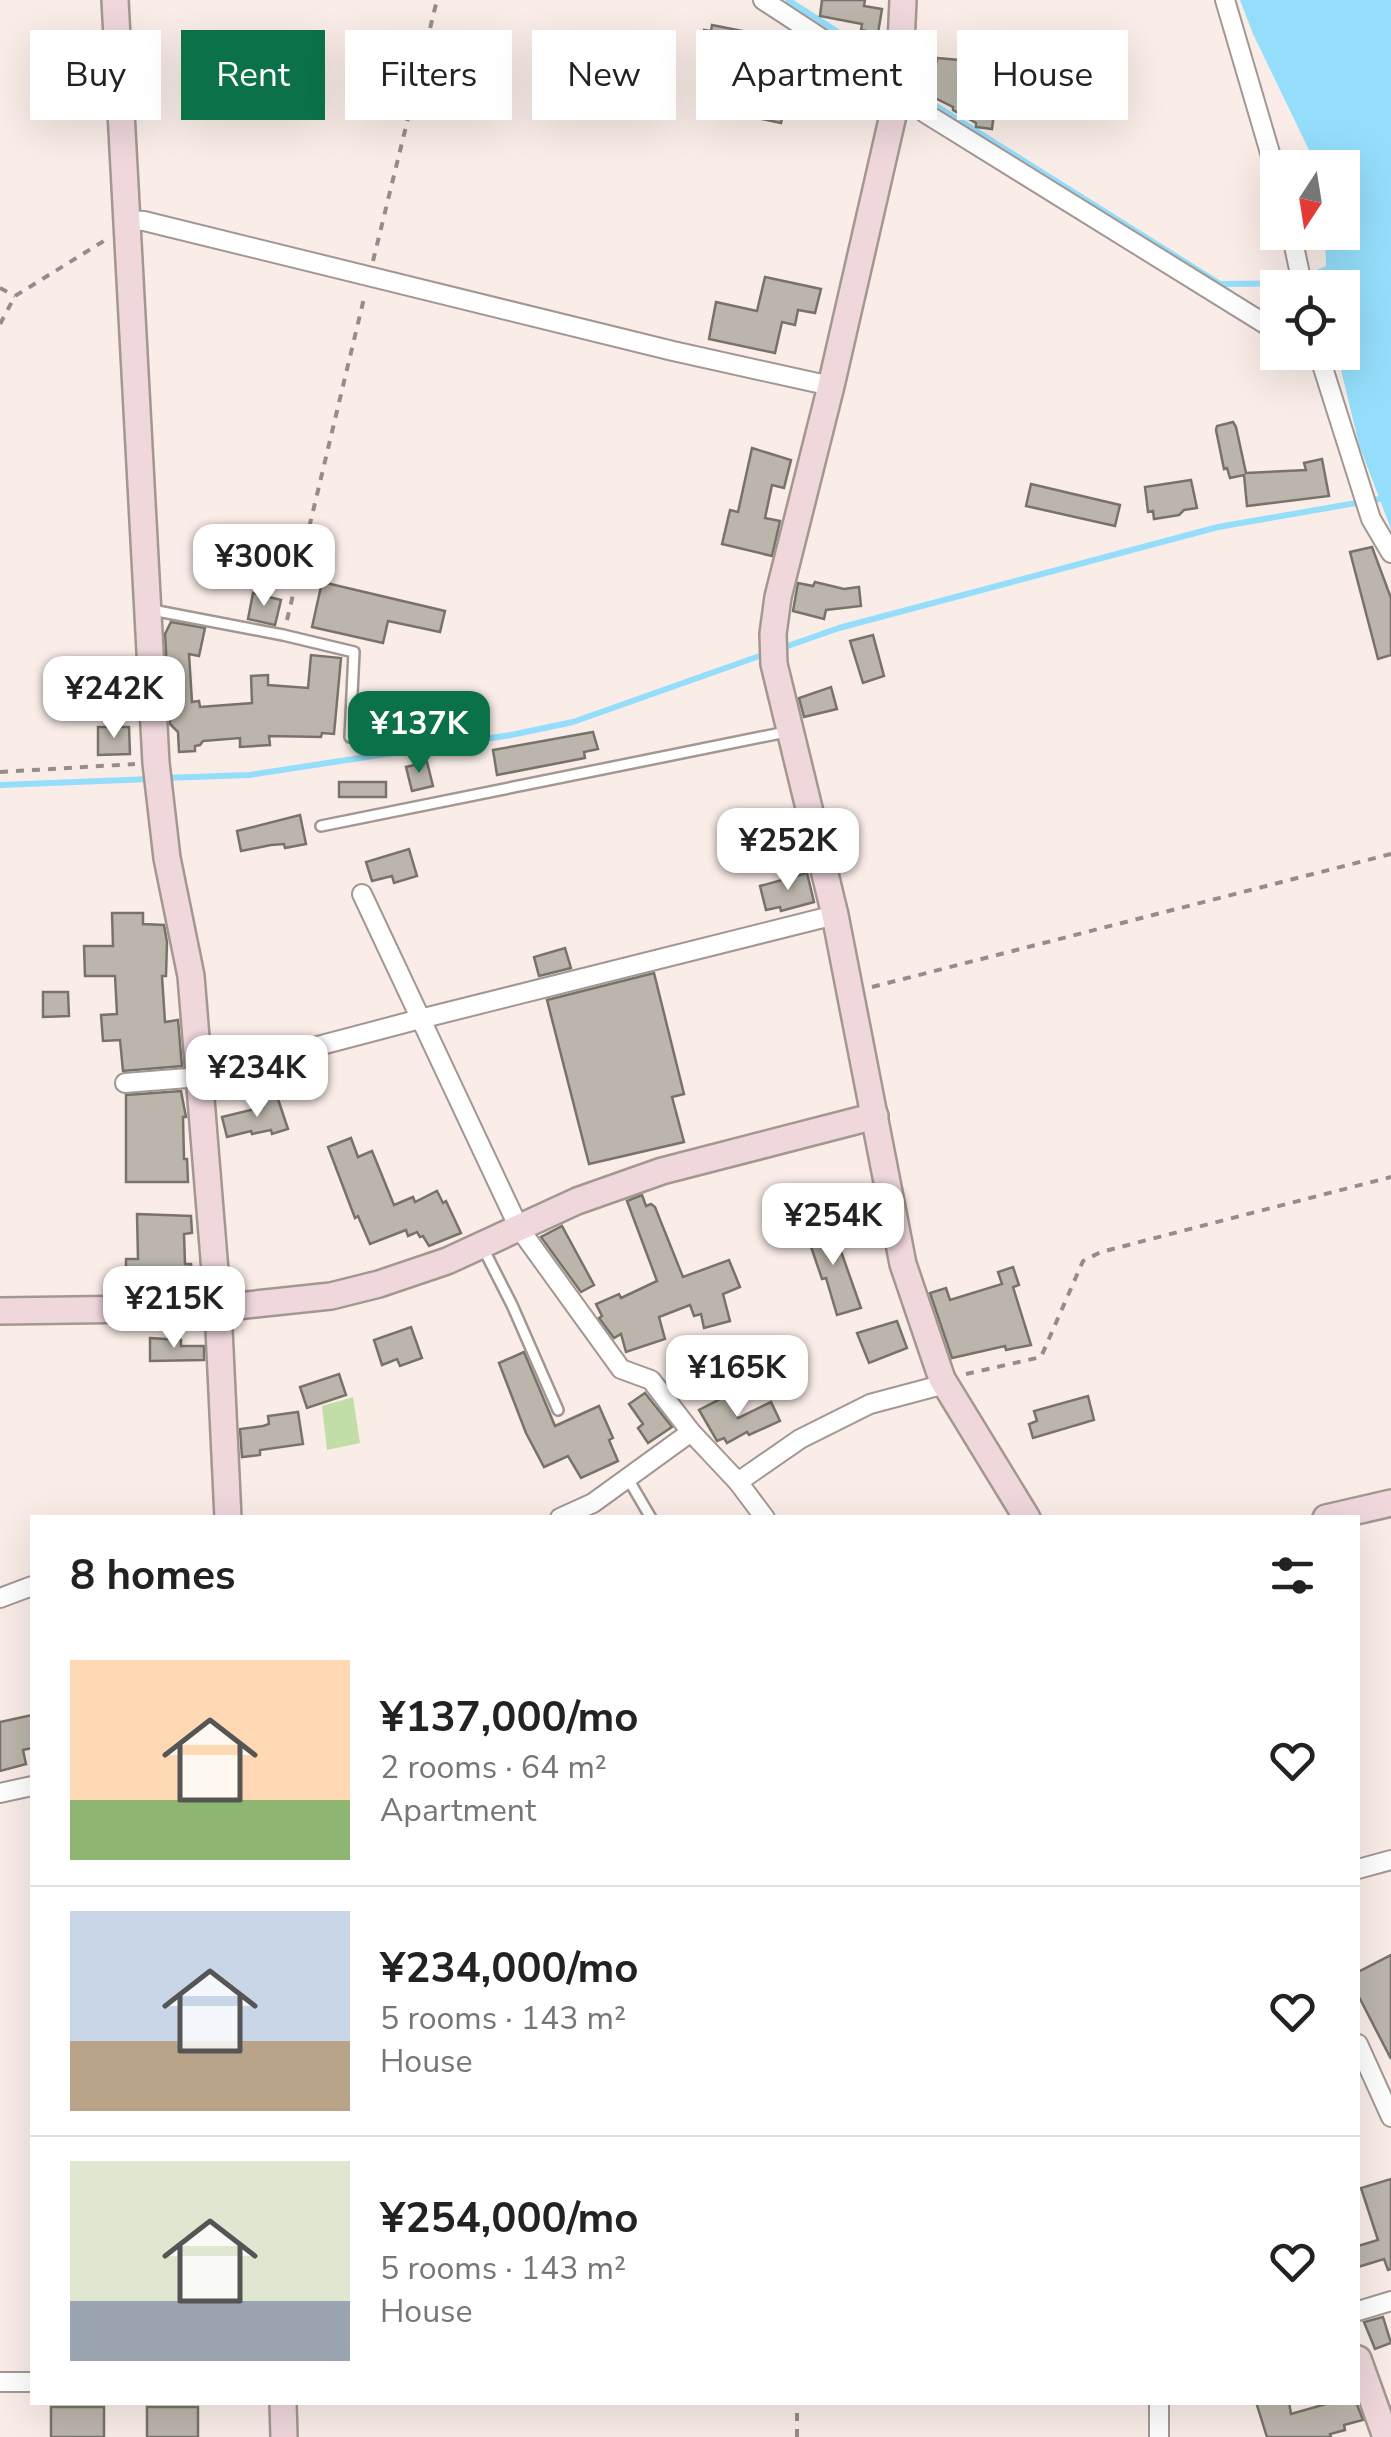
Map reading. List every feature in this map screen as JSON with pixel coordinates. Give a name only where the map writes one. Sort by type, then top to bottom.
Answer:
[{"type":"street","points":[[115,0],[156,763],[167,858],[191,976],[218,1308],[228,1515]]},
{"type":"street","points":[[762,0],[808,30]]},
{"type":"street","points":[[901,30],[902,0]]},
{"type":"street","points":[[1225,0],[1269,150]]},
{"type":"street","points":[[891,120],[831,386],[778,596],[772,634],[774,664],[834,915],[903,1264],[944,1381],[1025,1515]]},
{"type":"street","points":[[936,120],[1260,321]]},
{"type":"street","points":[[128,220],[144,220],[369,278],[831,386]]},
{"type":"street","points":[[1324,370],[1372,519],[1391,553]]},
{"type":"street","points":[[362,894],[519,1228],[621,1369],[652,1380],[762,1515]]},
{"type":"street","points":[[125,1083],[200,1078],[420,1018],[834,915]]},
{"type":"street","points":[[0,1311],[218,1308],[330,1296],[380,1284],[482,1246],[576,1201],[662,1171],[874,1116]]},
{"type":"street","points":[[738,1482],[800,1439],[870,1404],[944,1381]]},
{"type":"street","points":[[567,1515],[593,1503],[691,1432]]},
{"type":"street","points":[[1338,1515],[1391,1502]]},
{"type":"street","points":[[0,1598],[30,1587]]},
{"type":"street","points":[[0,1792],[30,1786]]},
{"type":"street","points":[[1360,1868],[1391,1860]]},
{"type":"street","points":[[1360,2048],[1391,2117]]},
{"type":"street","points":[[1360,2310],[1391,2301]]},
{"type":"street","points":[[1360,2365],[1386,2437]]},
{"type":"street","points":[[0,2382],[30,2382]]},
{"type":"street","points":[[283,2405],[284,2437]]},
{"type":"street","points":[[1159,2405],[1159,2437]]},
{"type":"lane","points":[[150,609],[354,652],[350,737]]},
{"type":"lane","points":[[321,826],[789,731]]},
{"type":"lane","points":[[482,1246],[558,1410]]},
{"type":"lane","points":[[627,1477],[649,1515]]},
{"type":"path","points":[[284,635],[437,0]]},
{"type":"path","points":[[0,324],[15,296],[80,258],[128,220]]},
{"type":"path","points":[[0,288],[15,296]]},
{"type":"path","points":[[0,772],[156,763]]},
{"type":"path","points":[[848,993],[1391,854]]},
{"type":"path","points":[[944,1381],[1041,1357],[1083,1261],[1101,1252],[1391,1178]]},
{"type":"path","points":[[797,2405],[797,2437]]},
{"type":"green space","points":[[353,1397],[360,1443],[327,1450],[322,1406]]},
{"type":"water","points":[[1240,0],[1391,0],[1391,529],[1359,445],[1341,370],[1360,370],[1360,270],[1316,270],[1326,266],[1326,250],[1360,250],[1360,150],[1309,150]]},
{"type":"building","points":[[822,0],[865,0],[864,6],[882,9],[878,30],[861,30],[862,24],[820,16]]},
{"type":"building","points":[[712,25],[737,30],[711,30]]},
{"type":"building","points":[[937,58],[957,60],[957,112],[937,99]]},
{"type":"building","points":[[971,120],[993,120],[992,129],[976,127]]},
{"type":"building","points":[[765,277],[821,289],[815,313],[798,310],[795,325],[782,322],[775,353],[709,339],[716,302],[757,311]]},
{"type":"building","points":[[1233,422],[1246,473],[1306,470],[1304,463],[1322,459],[1329,496],[1247,506],[1244,475],[1230,478],[1227,468],[1224,469],[1216,430],[1217,426]]},
{"type":"building","points":[[752,448],[791,460],[784,488],[772,485],[765,518],[780,521],[772,556],[722,544],[730,510],[738,512]]},
{"type":"building","points":[[1191,480],[1197,508],[1154,519],[1153,511],[1148,512],[1145,487]]},
{"type":"building","points":[[1031,484],[1120,505],[1115,526],[1026,506]]},
{"type":"building","points":[[1372,547],[1391,598],[1391,655],[1378,659],[1350,552]]},
{"type":"building","points":[[322,582],[445,611],[440,632],[388,621],[383,643],[312,627]]},
{"type":"building","points":[[815,582],[844,589],[859,587],[861,606],[826,610],[824,619],[793,611],[798,583],[813,586]]},
{"type":"building","points":[[253,593],[281,600],[275,625],[248,619]]},
{"type":"building","points":[[171,622],[205,628],[199,656],[189,654],[192,702],[199,701],[200,707],[252,703],[251,676],[268,675],[268,685],[308,688],[311,655],[341,658],[334,734],[269,736],[270,745],[240,747],[240,738],[203,741],[195,746],[195,751],[179,752],[178,732],[170,724],[165,634]]},
{"type":"building","points":[[873,635],[884,676],[863,683],[850,641]]},
{"type":"building","points":[[116,665],[135,676],[122,700],[98,685],[107,670],[112,673]]},
{"type":"building","points":[[831,687],[837,709],[804,717],[799,698]]},
{"type":"building","points":[[407,702],[410,723],[376,727],[373,707]]},
{"type":"building","points":[[98,727],[129,727],[130,754],[98,755]]},
{"type":"building","points":[[593,732],[598,749],[584,752],[585,758],[497,775],[493,750]]},
{"type":"building","points":[[427,762],[433,786],[412,791],[406,767]]},
{"type":"building","points":[[339,782],[386,782],[386,797],[339,797]]},
{"type":"building","points":[[300,815],[306,844],[241,851],[237,831]]},
{"type":"building","points":[[409,849],[417,876],[394,883],[392,876],[372,881],[366,862]]},
{"type":"building","points":[[807,873],[814,902],[781,911],[780,907],[766,910],[760,886]]},
{"type":"building","points":[[112,913],[143,913],[143,924],[164,925],[165,1022],[178,1020],[182,1066],[123,1071],[120,1040],[103,1041],[101,1015],[117,1014],[115,976],[85,976],[84,946],[113,946]]},
{"type":"building","points":[[565,948],[571,968],[539,976],[534,957]]},
{"type":"building","points":[[654,973],[684,1094],[672,1097],[684,1142],[589,1164],[547,1000]]},
{"type":"building","points":[[43,992],[68,992],[69,1016],[43,1017]]},
{"type":"building","points":[[181,1091],[188,1182],[126,1182],[126,1095]]},
{"type":"building","points":[[277,1096],[288,1129],[227,1137],[222,1117],[263,1107],[261,1101]]},
{"type":"building","points":[[351,1138],[358,1157],[372,1151],[394,1205],[413,1197],[415,1202],[437,1191],[461,1233],[429,1246],[423,1236],[417,1232],[408,1236],[406,1230],[370,1244],[358,1216],[355,1218],[328,1147]]},
{"type":"building","points":[[642,1195],[646,1206],[655,1207],[683,1277],[729,1260],[740,1287],[723,1294],[730,1321],[704,1328],[701,1314],[694,1316],[690,1305],[659,1317],[665,1339],[626,1352],[621,1334],[614,1338],[599,1318],[602,1316],[596,1304],[619,1294],[621,1298],[657,1281],[627,1201]]},
{"type":"building","points":[[137,1214],[191,1216],[192,1233],[184,1234],[185,1264],[191,1264],[193,1286],[162,1289],[162,1284],[126,1284],[126,1259],[138,1259]]},
{"type":"building","points":[[831,1223],[861,1308],[837,1315],[806,1232]]},
{"type":"building","points":[[562,1226],[594,1285],[581,1292],[541,1237]]},
{"type":"building","points":[[1013,1267],[1019,1285],[1013,1287],[1031,1345],[1006,1350],[1005,1346],[952,1358],[930,1293],[946,1288],[950,1300],[1002,1284],[998,1272]]},
{"type":"building","points":[[897,1321],[907,1348],[869,1363],[857,1333]]},
{"type":"building","points":[[411,1327],[422,1358],[400,1366],[397,1359],[382,1365],[374,1340]]},
{"type":"building","points":[[150,1338],[181,1340],[181,1346],[204,1346],[204,1360],[150,1361]]},
{"type":"building","points":[[524,1352],[555,1426],[599,1406],[618,1461],[581,1478],[568,1456],[544,1467],[526,1433],[499,1363]]},
{"type":"building","points":[[339,1374],[346,1395],[307,1408],[300,1387]]},
{"type":"building","points":[[645,1393],[672,1427],[648,1443],[638,1428],[643,1424],[629,1404]]},
{"type":"building","points":[[726,1396],[738,1418],[771,1402],[780,1421],[727,1443],[724,1438],[717,1441],[699,1410]]},
{"type":"building","points":[[1088,1396],[1094,1420],[1033,1438],[1029,1424],[1037,1421],[1034,1411]]},
{"type":"building","points":[[298,1412],[303,1444],[260,1450],[260,1455],[242,1457],[240,1429],[269,1424],[268,1416]]},
{"type":"building","points":[[30,1715],[30,1748],[23,1750],[26,1764],[0,1771],[0,1722]]},
{"type":"building","points":[[1391,1955],[1391,2059],[1360,1999],[1360,1971]]},
{"type":"building","points":[[1391,2179],[1391,2269],[1388,2270],[1384,2259],[1360,2266],[1360,2245],[1378,2240],[1361,2188]]},
{"type":"building","points":[[1383,2317],[1391,2343],[1375,2349],[1364,2322]]},
{"type":"building","points":[[1257,2405],[1290,2405],[1291,2414],[1322,2405],[1357,2405],[1363,2420],[1344,2425],[1345,2430],[1330,2434],[1331,2437],[1267,2437]]},
{"type":"building","points":[[51,2407],[104,2407],[104,2437],[51,2437]]},
{"type":"building","points":[[147,2407],[198,2407],[198,2437],[147,2437]]},
{"type":"waterway","points":[[788,0],[835,30]]},
{"type":"waterway","points":[[937,106],[1220,284],[1260,284]]},
{"type":"waterway","points":[[782,648],[839,628],[1218,527],[1391,497]]},
{"type":"waterway","points":[[164,778],[249,775],[511,735],[573,722],[765,654]]},
{"type":"waterway","points":[[0,785],[151,779]]}]
